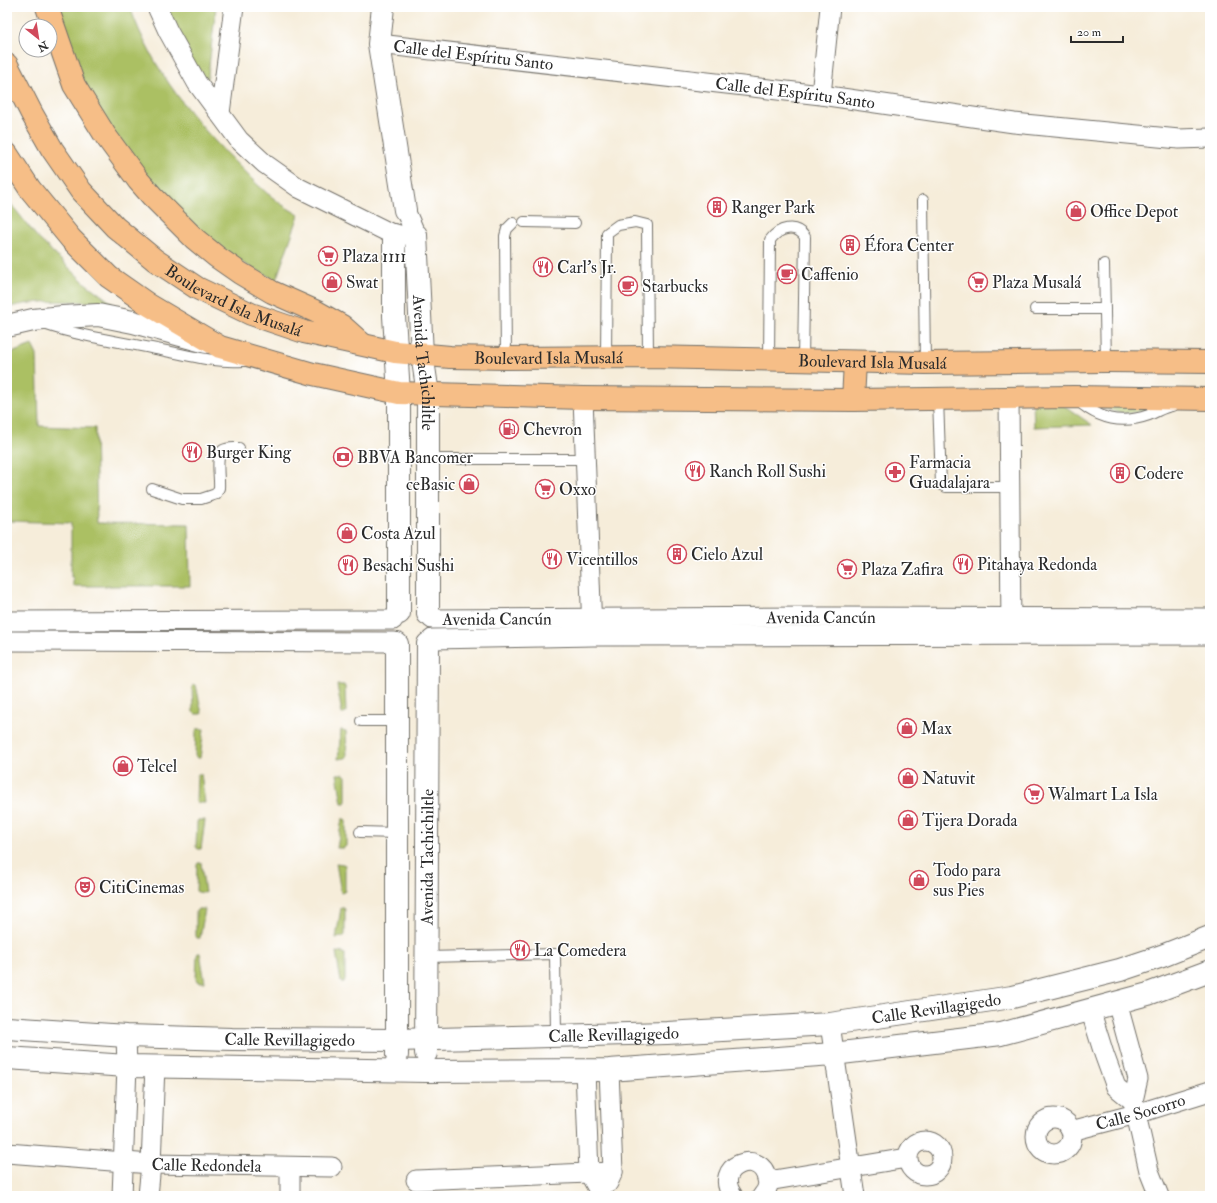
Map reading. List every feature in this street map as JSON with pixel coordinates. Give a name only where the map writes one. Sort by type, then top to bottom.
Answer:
[{"type":"main road","points":[[47,7],[74,85],[105,135],[138,180],[152,196],[195,239],[216,257],[272,292],[317,312],[342,326],[363,346]]},
{"type":"main road","name":"Boulevard Isla Musalá","points":[[7,65],[52,149],[82,191],[115,227],[155,260],[197,288],[251,314],[304,332],[395,352],[450,357],[606,357],[926,363],[1106,361],[1210,362]]},
{"type":"main road","name":"Boulevard Isla Musalá","points":[[7,154],[30,189],[71,239],[109,277],[149,305],[220,347],[313,374],[399,393],[583,398],[853,400],[1074,397],[1172,402],[1210,399]]},
{"type":"main road","points":[[853,400],[855,362]]},
{"type":"street","points":[[157,7],[168,31],[197,83],[240,140],[265,164],[299,188],[394,235],[416,235]]},
{"type":"street","points":[[220,114],[234,7]]},
{"type":"street","name":"Avenida Tachichiltle","points":[[383,7],[379,44],[405,210],[416,235],[422,354],[428,394],[430,629],[426,1070]]},
{"type":"street","points":[[821,95],[830,7]]},
{"type":"street","name":"Calle del Espíritu Santo","points":[[379,44],[821,95],[1014,123],[1179,139],[1210,138]]},
{"type":"street","name":"Avenida Tachichiltle","points":[[396,616],[399,393],[395,352],[394,235],[405,210]]},
{"type":"street","points":[[7,326],[33,320],[98,315],[132,322],[220,347]]},
{"type":"street","points":[[1009,397],[1011,627]]},
{"type":"street","points":[[583,398],[592,627]]},
{"type":"street","points":[[417,608],[430,629],[422,648],[416,650],[402,648],[396,643],[391,631],[396,616],[404,609],[417,608]]},
{"type":"street","points":[[7,621],[396,616]]},
{"type":"street","name":"Avenida Cancún","points":[[430,629],[592,627],[831,617],[1011,627],[1210,635]]},
{"type":"street","name":"Avenida Cancún","points":[[1011,627],[1210,618]]},
{"type":"street","points":[[7,641],[396,643]]},
{"type":"street","name":"Avenida Tachichiltle","points":[[396,643],[396,1070]]},
{"type":"street","name":"Calle Revillagigedo","points":[[7,1028],[126,1036],[232,1039],[397,1040],[667,1033],[830,1024],[1012,997],[1120,970],[1162,956],[1210,937]]},
{"type":"street","name":"Calle Revillagigedo","points":[[7,1058],[128,1066],[396,1070],[609,1070],[833,1054],[1001,1034],[1148,994],[1210,971]]},
{"type":"street","points":[[1117,1002],[1138,1080],[1134,1107],[1149,1171],[1159,1196]]},
{"type":"street","points":[[1090,1009],[1116,1087],[1134,1107]]},
{"type":"street","points":[[830,1024],[833,1054],[852,1168],[855,1196]]},
{"type":"street","points":[[122,1196],[128,1066],[126,1036]]},
{"type":"street","points":[[148,1196],[151,1164],[155,1066]]},
{"type":"street","points":[[585,1070],[590,1173],[603,1196]]},
{"type":"street","points":[[603,1196],[613,1172],[609,1070]]},
{"type":"street","name":"Calle Socorro","points":[[1071,1131],[1134,1107],[1210,1091]]},
{"type":"street","name":"Calle Redondela","points":[[7,1152],[151,1164],[332,1168]]},
{"type":"street","points":[[733,1196],[727,1183],[728,1175],[732,1169],[744,1162],[754,1163],[761,1166],[766,1173],[765,1188],[852,1168],[908,1158]]},
{"type":"street","points":[[290,1167],[290,1196]]},
{"type":"street","points":[[416,1180],[613,1172]]},
{"type":"lane","points":[[923,200],[926,363]]},
{"type":"lane","points":[[524,222],[575,223]]},
{"type":"lane","points":[[606,357],[607,233],[618,225],[635,222],[647,225],[648,358]]},
{"type":"lane","points":[[506,358],[505,236],[507,229],[513,223]]},
{"type":"lane","points":[[769,360],[770,240],[775,233],[784,229],[796,229],[805,237],[803,361]]},
{"type":"lane","points":[[1104,264],[1106,361]]},
{"type":"lane","points":[[1035,309],[1105,309]]},
{"type":"lane","points":[[33,320],[63,331],[92,338],[152,348],[196,358],[225,362],[262,360]]},
{"type":"lane","points":[[938,398],[941,485],[946,487],[1009,487]]},
{"type":"lane","points":[[1172,402],[1210,406]]},
{"type":"lane","points":[[152,489],[182,499],[201,499],[211,497],[216,494],[219,488],[219,464],[221,452],[228,448],[239,448]]},
{"type":"lane","points":[[428,459],[586,459]]},
{"type":"lane","points":[[361,721],[397,721]]},
{"type":"lane","points":[[360,832],[397,833]]},
{"type":"lane","points":[[426,957],[555,954],[556,1036]]},
{"type":"green space","points":[[53,7],[130,7],[150,52],[163,74],[192,114],[208,133],[258,185],[281,204],[299,215],[276,280],[227,255],[153,190],[94,107]]},
{"type":"green space","points":[[159,7],[216,7],[206,92]]},
{"type":"green space","points":[[7,199],[38,238],[85,283],[112,303],[46,302],[7,308]]},
{"type":"green space","points":[[32,345],[37,355],[39,426],[95,428],[97,523],[189,524],[190,586],[73,586],[73,577],[71,577],[71,523],[7,521],[7,354]]},
{"type":"green space","points":[[1033,401],[1062,404],[1092,425],[1034,427]]},
{"type":"green space","points":[[1093,401],[1152,409],[1121,413],[1101,406]]},
{"type":"green space","points":[[196,685],[202,714],[195,714],[193,712],[192,687]]},
{"type":"green space","points":[[337,685],[344,685],[345,687],[346,712],[344,714],[342,714]]},
{"type":"green space","points":[[197,729],[204,729],[200,758],[195,756]]},
{"type":"green space","points":[[341,730],[346,731],[347,757],[338,759]]},
{"type":"green space","points":[[198,774],[201,774],[205,803],[198,803],[196,801]]},
{"type":"green space","points":[[337,774],[344,774],[346,776],[345,803],[342,803]]},
{"type":"green space","points":[[342,819],[345,819],[346,821],[346,846],[344,848],[337,848]]},
{"type":"green space","points":[[198,820],[205,820],[201,849],[196,847]]},
{"type":"green space","points":[[198,863],[201,863],[205,893],[196,891]]},
{"type":"green space","points":[[336,863],[345,865],[345,891],[341,893]]},
{"type":"green space","points":[[341,908],[344,908],[345,910],[345,935],[343,937],[336,938]]},
{"type":"green space","points":[[198,909],[205,909],[200,938],[197,938],[196,936],[196,911]]},
{"type":"green space","points":[[336,952],[345,954],[344,982],[341,982]]},
{"type":"green space","points":[[198,953],[200,953],[205,982],[198,982],[196,980]]},
{"type":"place","name":"Ranger Park","points":[[717,207]]},
{"type":"place","name":"Office Depot","points":[[1076,211]]},
{"type":"place","name":"Éfora Center","points":[[850,245]]},
{"type":"place","name":"Plaza 1111","points":[[328,256]]},
{"type":"place","name":"Carl's Jr.","points":[[543,267]]},
{"type":"place","name":"Caffenio","points":[[787,274]]},
{"type":"place","name":"Swat","points":[[332,282]]},
{"type":"place","name":"Plaza Musalá","points":[[978,282]]},
{"type":"place","name":"Starbucks","points":[[628,286]]},
{"type":"place","name":"Chevron","points":[[509,429]]},
{"type":"place","name":"Burger King","points":[[192,452]]},
{"type":"place","name":"BBVA Bancomer","points":[[343,457]]},
{"type":"place","name":"Ranch Roll Sushi","points":[[695,471]]},
{"type":"place","name":"Farmacia Guadalajara","points":[[895,472]]},
{"type":"place","name":"Codere","points":[[1120,473]]},
{"type":"place","name":"ceBasic","points":[[469,484]]},
{"type":"place","name":"Oxxo","points":[[545,489]]},
{"type":"place","name":"Costa Azul","points":[[347,533]]},
{"type":"place","name":"Cielo Azul","points":[[677,554]]},
{"type":"place","name":"Vicentillos","points":[[552,559]]},
{"type":"place","name":"Pitahaya Redonda","points":[[963,564]]},
{"type":"place","name":"Besachi Sushi","points":[[348,565]]},
{"type":"place","name":"Plaza Zafira","points":[[847,569]]},
{"type":"place","name":"Max","points":[[907,728]]},
{"type":"place","name":"Telcel","points":[[123,766]]},
{"type":"place","name":"Natuvit","points":[[908,778]]},
{"type":"place","name":"Walmart La Isla","points":[[1034,794]]},
{"type":"place","name":"Tijera Dorada","points":[[908,820]]},
{"type":"place","name":"Todo para sus Pies","points":[[919,880]]},
{"type":"place","name":"CitiCinemas","points":[[85,887]]},
{"type":"place","name":"La Comedera","points":[[520,950]]}]
